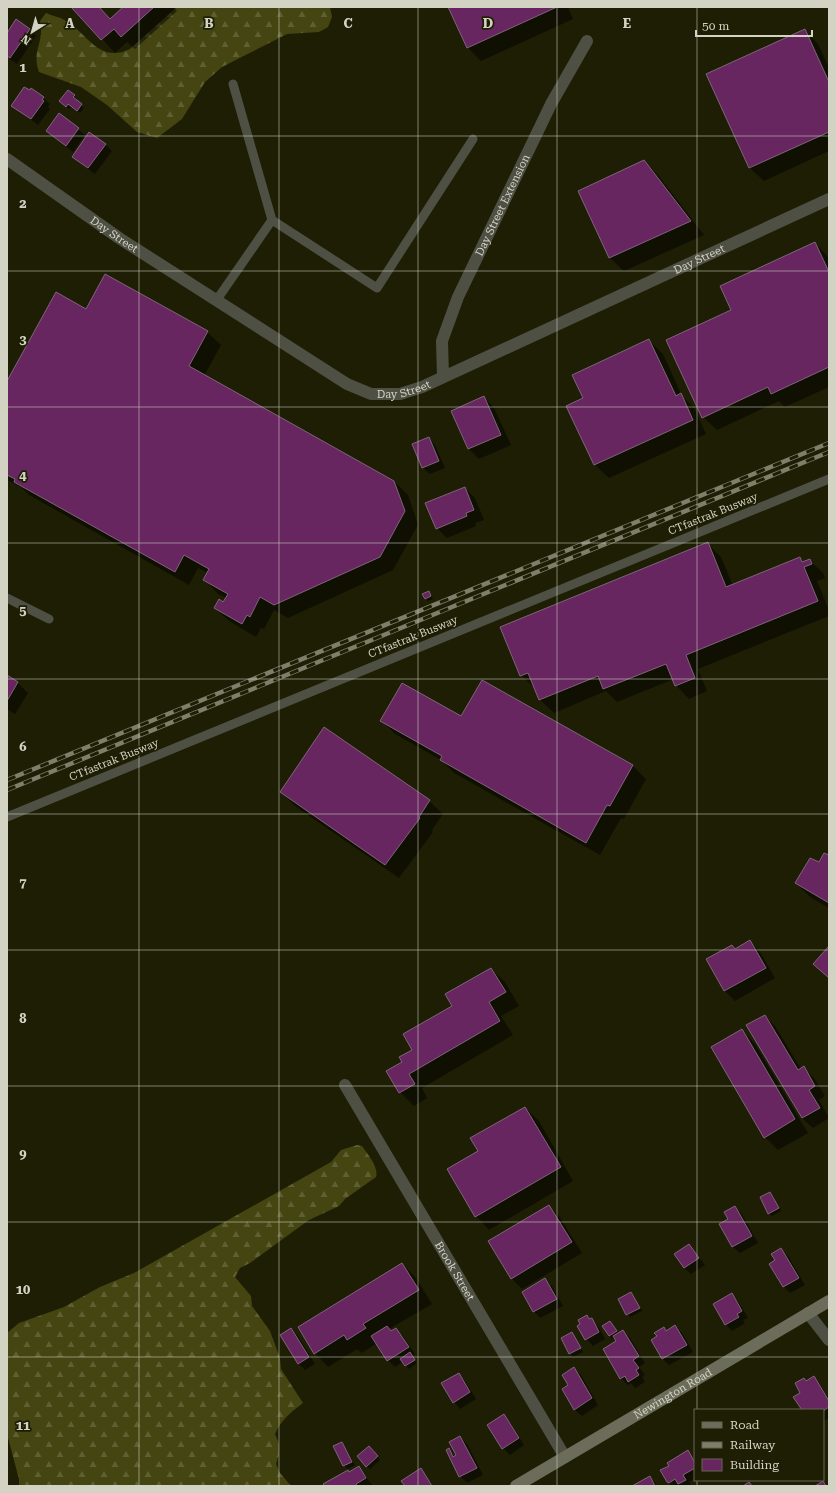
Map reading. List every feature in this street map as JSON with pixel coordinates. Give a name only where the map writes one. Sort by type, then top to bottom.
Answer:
[{"type":"main road","name":"Newington Road","points":[[516,1486],[829,1301]]},
{"type":"street","name":"Day Street Extension","points":[[444,377],[442,341],[458,297],[551,104],[587,41]]},
{"type":"street","name":"Day Street","points":[[7,159],[119,238],[216,301],[347,384],[371,394],[400,394],[422,387],[829,199]]},
{"type":"street","name":"Brook Street","points":[[345,1085],[565,1457]]},
{"type":"street","points":[[808,1313],[829,1340]]},
{"type":"lane","points":[[233,84],[272,220],[377,288],[473,139]]},
{"type":"lane","points":[[216,301],[272,220]]},
{"type":"lane","name":"CTfastrak Busway","points":[[7,817],[829,479]]},
{"type":"lane","points":[[7,598],[49,619]]},
{"type":"green space","points":[[177,7],[330,7],[332,17],[328,27],[319,32],[287,34],[222,67],[205,82],[182,119],[157,138],[137,132],[107,105],[81,87],[39,72],[36,58],[41,35],[40,21],[46,13],[64,20],[102,50],[110,53],[119,53],[130,49]]},
{"type":"green space","points":[[357,1145],[362,1146],[372,1161],[377,1173],[376,1177],[345,1199],[339,1206],[309,1220],[250,1263],[240,1268],[235,1277],[251,1296],[252,1306],[270,1331],[280,1358],[281,1369],[303,1403],[286,1417],[275,1434],[279,1444],[279,1454],[276,1464],[280,1473],[291,1486],[19,1486],[19,1479],[7,1434],[7,1333],[19,1323],[64,1307],[100,1287],[134,1273],[331,1162],[341,1150]]},
{"type":"building","points":[[71,7],[99,7],[110,19],[123,7],[154,7],[121,37],[114,29],[101,40]]},
{"type":"building","points":[[448,7],[557,7],[467,48]]},
{"type":"building","points":[[16,19],[30,29],[10,58],[7,56],[7,33]]},
{"type":"building","points":[[805,29],[829,82],[829,132],[749,168],[706,74]]},
{"type":"building","points":[[24,87],[30,90],[31,88],[44,97],[42,100],[44,101],[31,119],[11,106]]},
{"type":"building","points":[[68,90],[75,95],[73,97],[82,104],[77,111],[68,104],[66,107],[59,101]]},
{"type":"building","points":[[59,113],[79,128],[66,146],[46,131]]},
{"type":"building","points":[[89,132],[106,144],[88,168],[72,157]]},
{"type":"building","points":[[644,160],[691,221],[609,258],[578,191]]},
{"type":"building","points":[[815,242],[829,272],[829,367],[771,394],[768,387],[702,418],[666,340],[731,310],[720,286]]},
{"type":"building","points":[[105,274],[208,331],[189,366],[394,481],[405,511],[380,557],[274,605],[260,597],[250,617],[247,615],[242,624],[214,608],[219,599],[223,602],[228,594],[203,580],[209,569],[184,555],[175,572],[14,482],[15,479],[7,475],[7,381],[56,292],[86,309]]},
{"type":"building","points":[[649,339],[676,396],[681,393],[693,420],[594,465],[566,406],[583,398],[572,375]]},
{"type":"building","points":[[484,396],[501,435],[468,449],[451,411]]},
{"type":"building","points":[[429,437],[439,461],[422,468],[412,444]]},
{"type":"building","points":[[465,487],[474,510],[466,513],[467,516],[436,529],[425,503]]},
{"type":"building","points":[[708,542],[726,587],[800,557],[802,562],[810,559],[812,564],[804,567],[818,601],[686,655],[695,678],[675,686],[666,664],[603,689],[598,676],[539,700],[528,673],[520,676],[500,627]]},
{"type":"building","points":[[429,591],[431,596],[425,599],[422,594]]},
{"type":"building","points":[[7,675],[18,682],[7,701]]},
{"type":"building","points":[[482,680],[633,765],[610,806],[607,805],[586,843],[440,760],[442,756],[380,721],[402,683],[461,716]]},
{"type":"building","points":[[324,727],[430,800],[419,817],[420,818],[385,865],[280,792]]},
{"type":"building","points":[[824,853],[829,855],[829,903],[795,883],[810,858],[819,862]]},
{"type":"building","points":[[750,940],[766,968],[724,991],[706,959],[732,945],[735,949]]},
{"type":"building","points":[[829,946],[829,978],[813,964]]},
{"type":"building","points":[[491,968],[506,992],[489,1002],[500,1021],[409,1074],[415,1084],[399,1093],[386,1071],[402,1062],[399,1057],[412,1050],[403,1034],[452,1006],[445,994]]},
{"type":"building","points":[[765,1015],[798,1070],[804,1066],[815,1086],[809,1090],[820,1108],[802,1118],[746,1025]]},
{"type":"building","points":[[742,1029],[795,1119],[764,1138],[711,1047]]},
{"type":"building","points":[[525,1107],[561,1167],[475,1217],[447,1169],[478,1151],[470,1138]]},
{"type":"building","points":[[770,1192],[779,1208],[768,1214],[760,1197]]},
{"type":"building","points":[[549,1205],[572,1242],[511,1279],[488,1241]]},
{"type":"building","points":[[735,1206],[752,1236],[732,1247],[719,1224],[728,1219],[724,1212]]},
{"type":"building","points":[[689,1244],[699,1258],[684,1268],[674,1254]]},
{"type":"building","points":[[781,1248],[799,1278],[783,1287],[769,1264],[775,1260],[771,1254]]},
{"type":"building","points":[[402,1263],[419,1290],[363,1324],[366,1328],[347,1340],[344,1335],[314,1354],[298,1327]]},
{"type":"building","points":[[545,1278],[557,1299],[533,1312],[522,1292]]},
{"type":"building","points":[[631,1292],[640,1308],[626,1315],[618,1299]]},
{"type":"building","points":[[732,1293],[742,1311],[737,1314],[739,1317],[725,1325],[713,1304]]},
{"type":"building","points":[[587,1315],[589,1319],[592,1318],[599,1332],[585,1340],[577,1326],[580,1324],[578,1320]]},
{"type":"building","points":[[610,1321],[617,1331],[609,1336],[602,1326]]},
{"type":"building","points":[[675,1325],[687,1345],[662,1359],[651,1340],[657,1336],[654,1333],[664,1327],[666,1331]]},
{"type":"building","points":[[387,1326],[391,1331],[396,1328],[409,1347],[387,1361],[371,1336]]},
{"type":"building","points":[[291,1328],[309,1357],[298,1364],[280,1335]]},
{"type":"building","points":[[623,1330],[639,1356],[633,1360],[639,1368],[636,1370],[639,1375],[628,1382],[625,1376],[620,1379],[603,1349],[616,1341],[613,1336]]},
{"type":"building","points":[[572,1332],[581,1348],[569,1354],[561,1338]]},
{"type":"building","points":[[410,1352],[415,1360],[405,1366],[400,1359]]},
{"type":"building","points":[[574,1367],[592,1398],[574,1410],[562,1389],[568,1385],[562,1375]]},
{"type":"building","points":[[459,1373],[470,1392],[453,1403],[441,1383]]},
{"type":"building","points":[[814,1376],[829,1401],[829,1407],[824,1410],[824,1409],[801,1409],[793,1397],[800,1393],[795,1383],[804,1378],[806,1381]]},
{"type":"building","points":[[504,1414],[519,1438],[502,1449],[487,1425]]},
{"type":"building","points":[[460,1436],[477,1468],[459,1477],[446,1450],[449,1448],[453,1457],[456,1455],[449,1442]]},
{"type":"building","points":[[342,1442],[352,1462],[343,1466],[333,1446]]},
{"type":"building","points":[[369,1446],[378,1456],[366,1467],[357,1456]]},
{"type":"building","points":[[688,1450],[694,1461],[694,1469],[683,1475],[686,1480],[678,1484],[675,1479],[669,1483],[660,1470],[669,1466],[667,1463]]},
{"type":"building","points":[[359,1466],[366,1478],[356,1484],[357,1486],[325,1486],[323,1484],[348,1470],[349,1472]]},
{"type":"building","points":[[421,1468],[432,1486],[405,1486],[401,1481]]},
{"type":"building","points":[[650,1476],[655,1486],[632,1486]]},
{"type":"building","points":[[823,1481],[826,1486],[815,1486]]},
{"type":"building","points":[[749,1482],[752,1486],[743,1486]]},
{"type":"railway","points":[[7,780],[829,443]]},
{"type":"railway","points":[[7,790],[829,452]]}]
